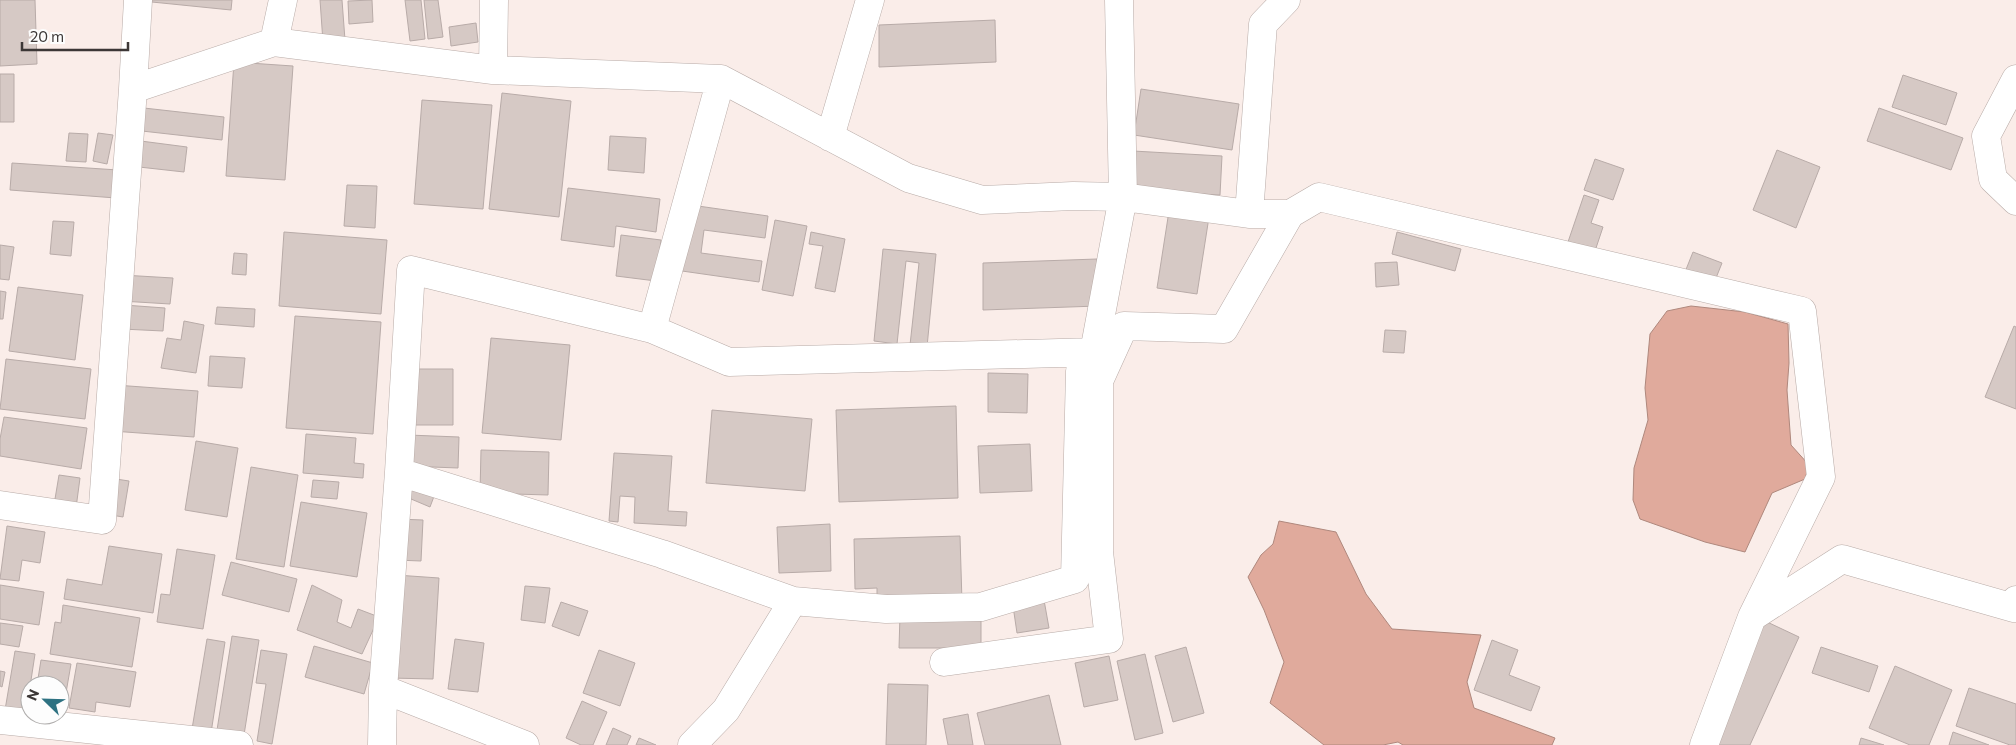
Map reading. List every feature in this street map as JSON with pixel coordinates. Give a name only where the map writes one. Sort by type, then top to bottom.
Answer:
[{"type":"street","points":[[0,505],[102,520],[134,89],[138,0]]},
{"type":"street","points":[[274,42],[282,0]]},
{"type":"street","points":[[493,70],[494,0]]},
{"type":"street","points":[[830,137],[870,0]]},
{"type":"street","points":[[399,472],[662,554],[792,601],[886,609],[981,607],[1075,579],[1080,371],[1094,352],[1122,197],[1119,0]]},
{"type":"street","points":[[1249,214],[1263,24],[1286,0]]},
{"type":"street","points":[[134,89],[274,42],[493,70],[721,79],[908,178],[982,200],[1073,196],[1122,197],[1249,214],[1290,214]]},
{"type":"street","points":[[652,329],[721,79]]},
{"type":"street","points":[[2016,79],[1986,136],[1993,179],[2016,201]]},
{"type":"street","points":[[944,662],[1109,639],[1099,543],[1099,381],[1124,326],[1224,329],[1290,214],[1319,197],[1802,311],[1821,477],[1752,617],[1704,745]]},
{"type":"street","points":[[382,745],[383,689],[399,472],[410,270],[652,329],[729,362],[1094,352]]},
{"type":"street","points":[[1752,617],[1842,559],[2014,608],[2016,600]]},
{"type":"street","points":[[692,745],[726,710],[792,601]]},
{"type":"street","points":[[383,689],[525,745]]},
{"type":"street","points":[[0,720],[239,745]]},
{"type":"shaded area","points":[[1691,306],[1745,312],[1788,324],[1789,363],[1787,390],[1791,445],[1809,465],[1805,479],[1772,493],[1745,552],[1705,542],[1640,519],[1633,500],[1634,468],[1648,420],[1645,388],[1650,334],[1667,311]]},
{"type":"shaded area","points":[[1279,521],[1336,532],[1366,594],[1392,629],[1481,635],[1467,682],[1474,708],[1555,738],[1552,745],[1403,745],[1398,742],[1383,745],[1324,745],[1270,703],[1284,662],[1264,610],[1248,577],[1261,555],[1273,544]]},
{"type":"building","points":[[0,0],[35,0],[37,64],[0,66]]},
{"type":"building","points":[[143,0],[232,0],[231,10]]},
{"type":"building","points":[[320,0],[342,0],[345,40],[323,42]]},
{"type":"building","points":[[372,0],[373,22],[349,24],[348,1]]},
{"type":"building","points":[[405,0],[421,0],[425,39],[410,41]]},
{"type":"building","points":[[424,0],[438,0],[443,37],[428,39]]},
{"type":"building","points":[[995,20],[996,62],[879,67],[879,25]]},
{"type":"building","points":[[476,23],[478,42],[451,46],[449,27]]},
{"type":"building","points":[[234,62],[293,66],[285,180],[226,176]]},
{"type":"building","points":[[0,74],[14,74],[14,122],[0,122]]},
{"type":"building","points":[[1903,75],[1957,93],[1946,125],[1892,107]]},
{"type":"building","points":[[1141,89],[1239,104],[1232,150],[1134,135]]},
{"type":"building","points":[[502,93],[571,101],[559,217],[489,209]]},
{"type":"building","points":[[422,100],[492,105],[483,209],[414,204]]},
{"type":"building","points":[[135,107],[224,117],[222,140],[133,130]]},
{"type":"building","points":[[1879,108],[1963,138],[1951,170],[1867,141]]},
{"type":"building","points":[[69,133],[88,134],[86,162],[66,161]]},
{"type":"building","points":[[98,133],[113,135],[107,164],[93,161]]},
{"type":"building","points":[[610,136],[646,138],[644,173],[608,170]]},
{"type":"building","points":[[133,140],[187,147],[184,172],[130,166]]},
{"type":"building","points":[[1777,150],[1820,167],[1796,228],[1753,210]]},
{"type":"building","points":[[1133,151],[1222,156],[1220,195],[1131,190]]},
{"type":"building","points":[[1595,159],[1624,169],[1613,200],[1584,190]]},
{"type":"building","points":[[12,163],[118,170],[116,198],[10,190]]},
{"type":"building","points":[[347,185],[377,186],[375,228],[344,226]]},
{"type":"building","points":[[568,188],[660,199],[656,232],[616,226],[614,247],[561,240]]},
{"type":"building","points":[[1584,195],[1599,200],[1591,223],[1603,227],[1595,251],[1568,242]]},
{"type":"building","points":[[691,205],[768,216],[765,238],[704,230],[701,253],[762,261],[759,282],[682,271]]},
{"type":"building","points":[[1169,211],[1209,217],[1197,294],[1157,288]]},
{"type":"building","points":[[775,220],[807,226],[793,296],[762,290]]},
{"type":"building","points":[[53,221],[74,222],[71,256],[50,254]]},
{"type":"building","points":[[284,232],[387,240],[381,314],[279,306]]},
{"type":"building","points":[[811,232],[845,239],[835,292],[815,288],[823,246],[809,244]]},
{"type":"building","points":[[1397,232],[1461,249],[1455,271],[1392,254]]},
{"type":"building","points":[[621,235],[661,240],[656,281],[616,276]]},
{"type":"building","points":[[0,245],[14,247],[9,280],[0,279]]},
{"type":"building","points":[[883,249],[936,254],[927,347],[910,345],[919,263],[906,261],[897,344],[874,341]]},
{"type":"building","points":[[1693,252],[1722,263],[1714,283],[1685,272]]},
{"type":"building","points":[[234,253],[247,254],[246,275],[232,274]]},
{"type":"building","points":[[1097,259],[1098,306],[983,310],[983,263]]},
{"type":"building","points":[[1397,262],[1399,285],[1376,287],[1375,263]]},
{"type":"building","points":[[122,275],[173,278],[170,304],[121,301]]},
{"type":"building","points":[[18,287],[83,295],[75,360],[9,351]]},
{"type":"building","points":[[0,291],[6,292],[3,319],[0,319]]},
{"type":"building","points":[[124,305],[165,308],[163,331],[122,329]]},
{"type":"building","points":[[217,307],[255,309],[254,327],[215,324]]},
{"type":"building","points":[[295,316],[381,322],[373,434],[286,428]]},
{"type":"building","points":[[184,321],[204,325],[196,373],[161,368],[167,338],[181,340]]},
{"type":"building","points":[[2014,326],[2016,327],[2016,409],[1985,397]]},
{"type":"building","points":[[1385,330],[1406,331],[1404,353],[1383,352]]},
{"type":"building","points":[[491,338],[570,345],[561,440],[482,433]]},
{"type":"building","points":[[210,356],[245,358],[242,388],[208,386]]},
{"type":"building","points":[[6,359],[91,369],[85,419],[0,409]]},
{"type":"building","points":[[413,369],[453,369],[453,425],[413,425]]},
{"type":"building","points":[[988,373],[1028,374],[1027,413],[988,412]]},
{"type":"building","points":[[115,385],[198,391],[194,437],[112,431]]},
{"type":"building","points":[[956,406],[958,498],[839,502],[836,410]]},
{"type":"building","points":[[712,410],[812,419],[805,491],[706,483]]},
{"type":"building","points":[[4,417],[87,428],[81,469],[0,456],[0,439]]},
{"type":"building","points":[[306,434],[356,438],[354,463],[364,464],[363,478],[303,473]]},
{"type":"building","points":[[408,435],[459,437],[458,468],[407,466]]},
{"type":"building","points":[[196,441],[238,448],[227,517],[185,510]]},
{"type":"building","points":[[1030,444],[1032,491],[980,493],[978,446]]},
{"type":"building","points":[[481,450],[549,452],[548,495],[480,493]]},
{"type":"building","points":[[614,453],[672,456],[668,511],[687,512],[686,526],[634,523],[635,497],[620,496],[618,522],[609,521]]},
{"type":"building","points":[[251,467],[298,475],[284,567],[236,559]]},
{"type":"building","points":[[59,475],[80,478],[76,508],[54,505]]},
{"type":"building","points":[[116,479],[129,481],[123,517],[105,514]]},
{"type":"building","points":[[313,480],[339,482],[337,499],[311,497]]},
{"type":"building","points":[[411,481],[436,491],[430,507],[404,496]]},
{"type":"building","points":[[301,502],[367,513],[357,577],[290,566]]},
{"type":"building","points":[[398,519],[423,520],[421,561],[396,560]]},
{"type":"building","points":[[830,524],[831,571],[779,573],[777,527]]},
{"type":"building","points":[[7,526],[45,532],[40,563],[22,560],[19,581],[0,579]]},
{"type":"building","points":[[960,536],[962,602],[877,604],[877,588],[855,589],[854,539]]},
{"type":"building","points":[[109,546],[162,554],[153,613],[64,599],[67,579],[102,585]]},
{"type":"building","points":[[177,549],[215,555],[203,629],[157,622],[161,594],[170,595]]},
{"type":"building","points":[[231,562],[297,579],[289,612],[222,595]]},
{"type":"building","points":[[396,575],[439,578],[433,679],[390,678]]},
{"type":"building","points":[[0,585],[44,592],[39,625],[0,619]]},
{"type":"building","points":[[312,585],[342,600],[337,622],[351,628],[358,609],[379,617],[362,654],[297,630]]},
{"type":"building","points":[[525,586],[550,588],[545,623],[521,620]]},
{"type":"building","points":[[1044,600],[1049,628],[1017,633],[1013,606]]},
{"type":"building","points":[[561,602],[588,611],[579,636],[552,626]]},
{"type":"building","points":[[63,605],[140,618],[132,667],[50,654],[55,622],[61,623]]},
{"type":"building","points":[[900,615],[981,615],[981,648],[899,648]]},
{"type":"building","points":[[1765,621],[1799,637],[1750,745],[1709,745]]},
{"type":"building","points":[[0,623],[23,626],[19,647],[0,644]]},
{"type":"building","points":[[232,636],[259,640],[244,735],[217,730]]},
{"type":"building","points":[[207,639],[225,642],[211,733],[192,729]]},
{"type":"building","points":[[455,639],[484,643],[478,692],[448,689]]},
{"type":"building","points":[[1492,640],[1518,650],[1509,675],[1540,687],[1531,711],[1474,690]]},
{"type":"building","points":[[314,646],[373,663],[364,694],[305,677]]},
{"type":"building","points":[[1186,647],[1204,713],[1173,722],[1155,656]]},
{"type":"building","points":[[1821,647],[1878,666],[1869,692],[1812,673]]},
{"type":"building","points":[[261,650],[287,654],[272,744],[257,741],[266,684],[256,683]]},
{"type":"building","points":[[599,650],[635,663],[620,706],[583,693]]},
{"type":"building","points":[[15,651],[35,654],[32,675],[20,675],[20,712],[5,710]]},
{"type":"building","points":[[1145,654],[1163,733],[1135,740],[1117,661]]},
{"type":"building","points":[[1109,656],[1118,700],[1084,707],[1075,663]]},
{"type":"building","points":[[41,660],[71,664],[69,675],[39,675]]},
{"type":"building","points":[[77,663],[136,672],[130,707],[96,702],[95,712],[70,708]]},
{"type":"building","points":[[1895,666],[1952,690],[1929,745],[1910,745],[1869,728]]},
{"type":"building","points":[[0,671],[5,672],[2,687],[0,686]]},
{"type":"building","points":[[888,684],[928,685],[926,745],[886,745]]},
{"type":"building","points":[[1969,688],[2016,704],[2016,745],[2010,745],[1956,726]]},
{"type":"building","points":[[1049,695],[1061,745],[985,745],[977,713]]},
{"type":"building","points":[[582,701],[607,712],[593,745],[581,745],[566,738]]},
{"type":"building","points":[[968,714],[973,745],[948,745],[943,719]]},
{"type":"building","points":[[613,728],[631,736],[627,745],[606,745]]},
{"type":"building","points":[[1953,732],[1989,745],[1949,745]]},
{"type":"building","points":[[639,738],[656,745],[636,745]]},
{"type":"building","points":[[1861,738],[1884,745],[1859,745]]}]
